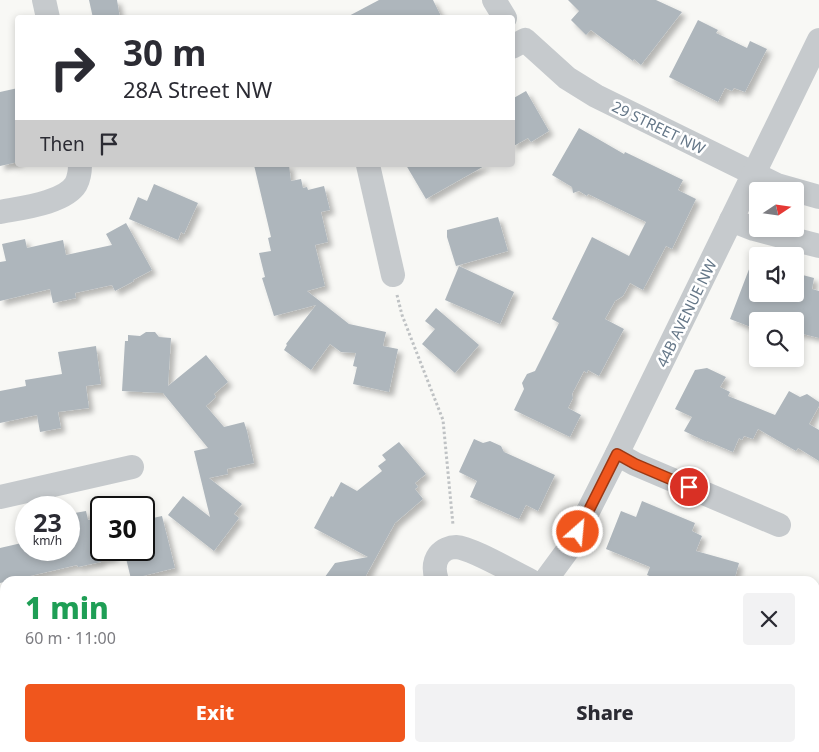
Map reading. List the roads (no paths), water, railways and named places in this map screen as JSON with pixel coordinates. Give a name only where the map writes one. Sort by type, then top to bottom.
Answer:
[{"type":"street","points":[[44,0],[47,15]]},
{"type":"street","points":[[494,0],[504,15]]},
{"type":"street","name":"29 STREET NW","points":[[517,38],[581,88],[753,174],[777,185],[819,198]]},
{"type":"street","name":"44B AVENUE NW","points":[[549,576],[570,547],[617,454],[819,40]]},
{"type":"street","points":[[368,167],[393,275]]},
{"type":"street","points":[[0,212],[50,201],[63,196],[78,175]]},
{"type":"street","points":[[731,220],[754,229],[819,246]]},
{"type":"street","points":[[617,454],[635,464],[779,525]]},
{"type":"street","points":[[0,497],[132,467]]},
{"type":"street","points":[[435,576],[434,572],[438,557],[442,552],[455,547],[467,550],[521,576]]}]
